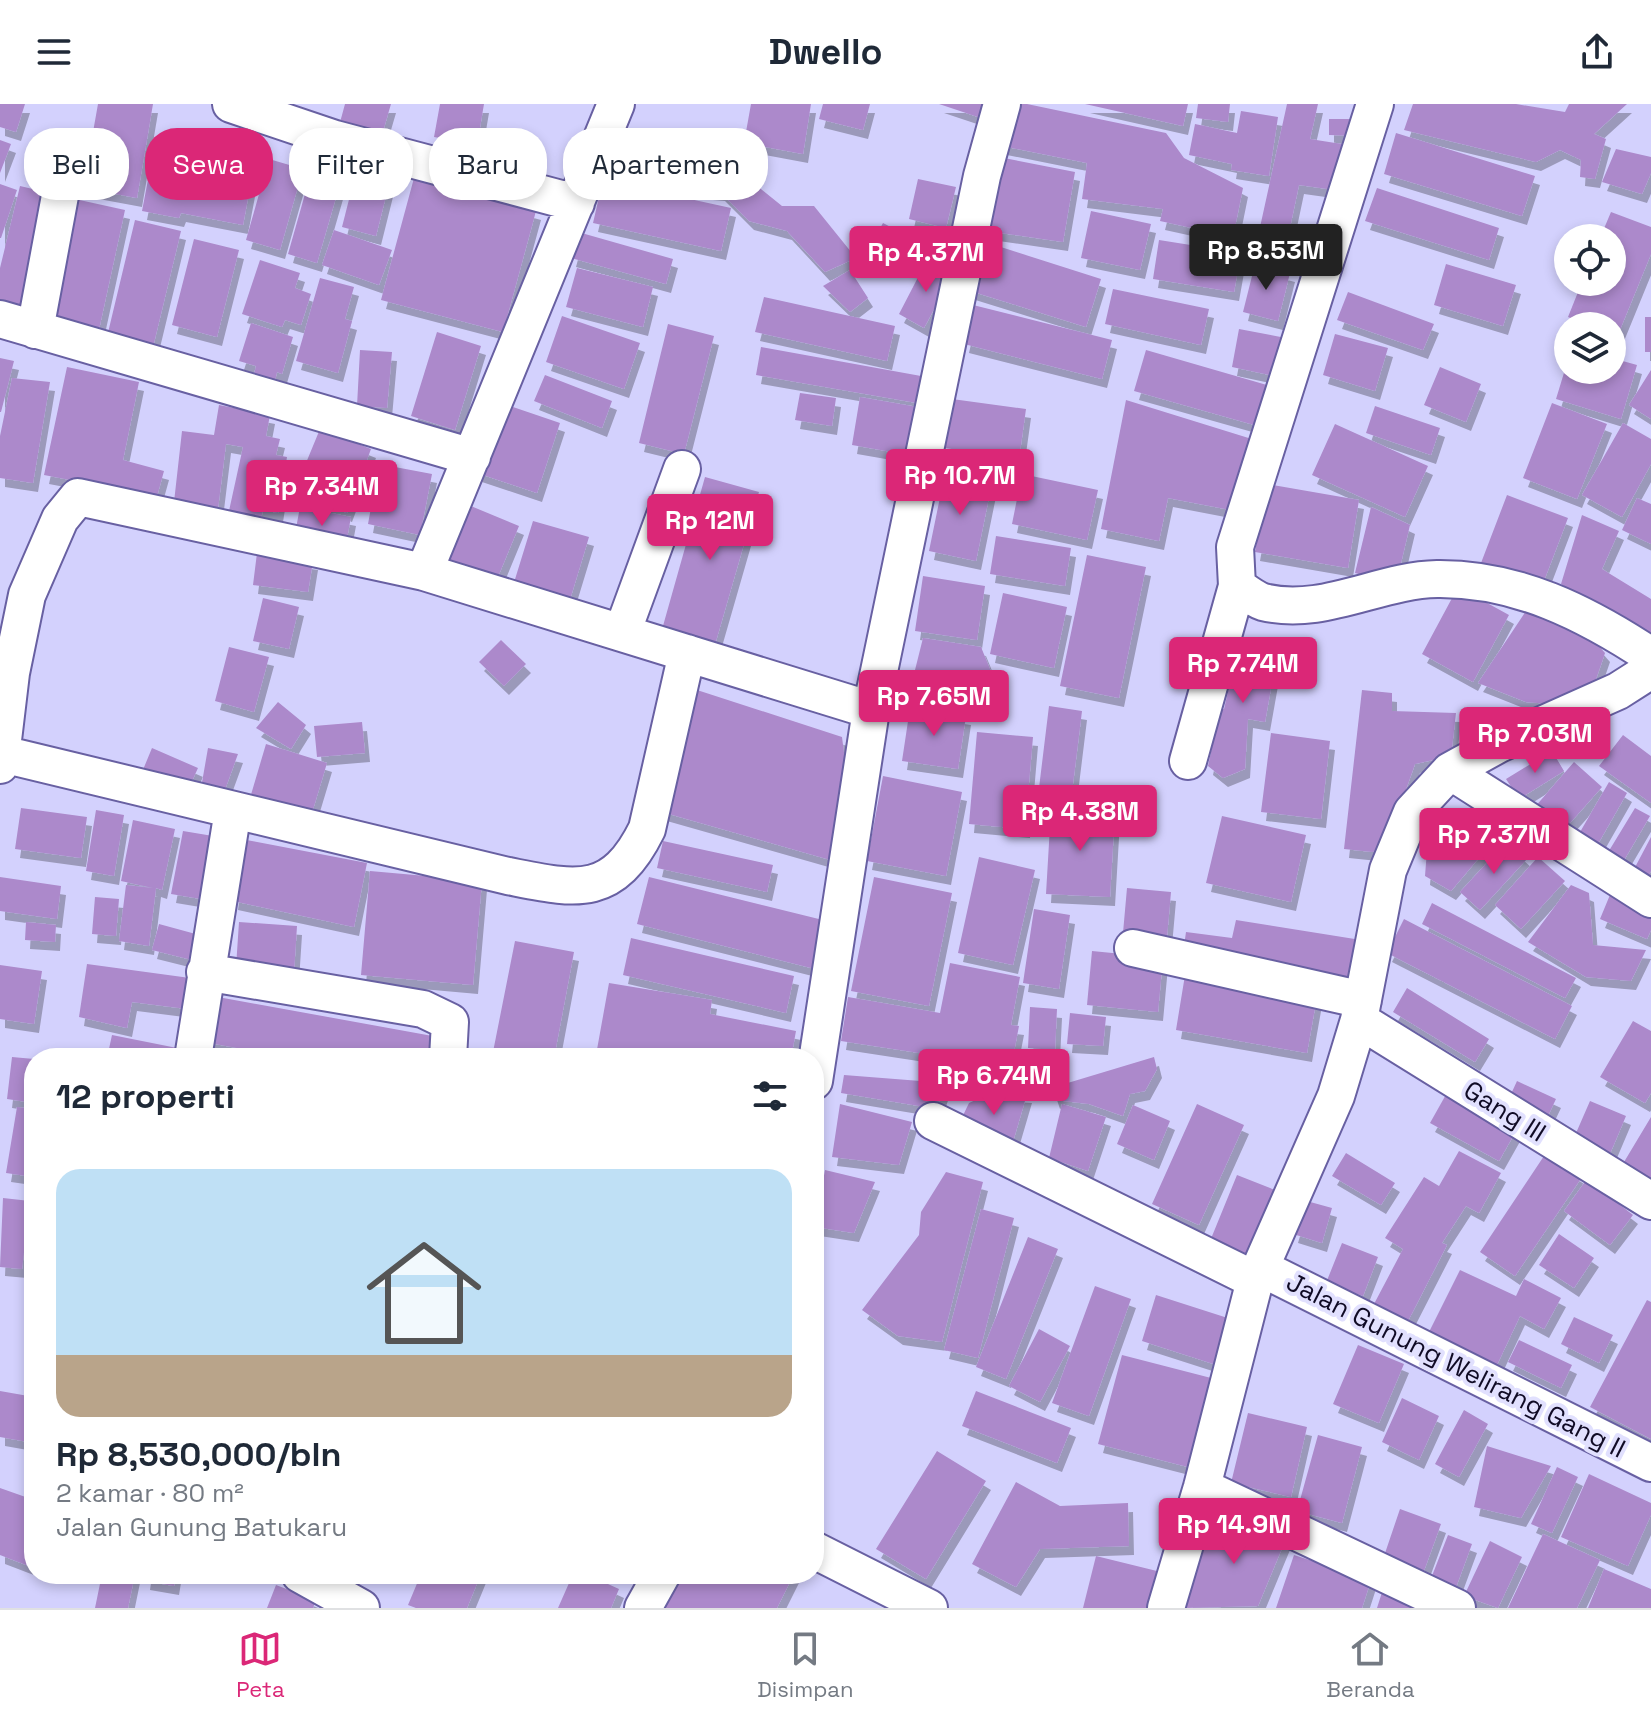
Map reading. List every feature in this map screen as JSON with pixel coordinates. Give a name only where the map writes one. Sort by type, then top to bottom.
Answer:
[{"type":"street","points":[[231,104],[335,139],[576,203]]},
{"type":"street","points":[[424,572],[616,104]]},
{"type":"street","points":[[819,1048],[871,710],[982,176],[1002,104]]},
{"type":"street","points":[[1188,761],[1237,586],[1235,547],[1375,104]]},
{"type":"street","points":[[35,330],[59,200]]},
{"type":"street","points":[[0,319],[472,457]]},
{"type":"street","points":[[622,633],[682,469]]},
{"type":"street","points":[[687,653],[647,829],[636,852],[619,870],[596,883],[571,888],[1,760],[11,673],[13,590],[78,497],[424,572],[687,653],[871,710]]},
{"type":"street","points":[[1237,586],[1261,602],[1309,605],[1435,579],[1489,583],[1548,598],[1605,625],[1651,656]]},
{"type":"street","points":[[1166,1608],[1202,1487],[1258,1274],[1336,1096],[1361,1010],[1388,870],[1412,812],[1450,771],[1499,744],[1618,691],[1651,670]]},
{"type":"street","points":[[1450,771],[1651,899]]},
{"type":"street","points":[[194,1048],[233,810]]},
{"type":"street","name":"Gang III","points":[[1133,948],[1361,1010],[1651,1201]]},
{"type":"street","points":[[205,972],[423,1009],[450,1022],[449,1048]]},
{"type":"street","name":"Jalan Gunung Welirang Gang II","points":[[933,1121],[1651,1463]]},
{"type":"street","points":[[1202,1487],[1457,1608]]},
{"type":"street","points":[[824,1555],[929,1608]]},
{"type":"street","points":[[318,1584],[361,1608]]},
{"type":"street","points":[[643,1608],[656,1584]]},
{"type":"building","points":[[0,104],[25,104],[16,132],[0,127]]},
{"type":"building","points":[[98,104],[153,104],[149,128],[145,128],[145,151],[137,198],[129,197],[129,128],[94,128]]},
{"type":"building","points":[[345,104],[391,104],[384,128],[339,126]]},
{"type":"building","points":[[440,104],[484,104],[480,128],[436,128]]},
{"type":"building","points":[[751,104],[811,104],[803,154],[768,147],[768,128],[747,128]]},
{"type":"building","points":[[823,104],[870,104],[863,130],[819,119]]},
{"type":"building","points":[[939,104],[986,104],[981,118]]},
{"type":"building","points":[[1011,104],[1027,104],[1166,133],[1184,158],[1243,188],[1233,237],[1160,221],[1163,209],[1082,199],[1087,163],[1002,146]]},
{"type":"building","points":[[1085,104],[1188,104],[1183,126]]},
{"type":"building","points":[[1198,104],[1230,104],[1228,122],[1196,118]]},
{"type":"building","points":[[1287,104],[1318,104],[1310,139],[1348,145],[1342,191],[1299,185],[1284,256],[1255,250]]},
{"type":"building","points":[[1413,104],[1516,104],[1565,112],[1569,104],[1627,104],[1594,134],[1606,139],[1595,179],[1580,177],[1581,160],[1560,150],[1536,162],[1404,130]]},
{"type":"building","points":[[1241,111],[1278,117],[1269,176],[1231,170],[1232,164],[1189,155],[1195,124],[1237,133]]},
{"type":"building","points":[[1329,119],[1361,119],[1361,136],[1329,135]]},
{"type":"building","points":[[1396,133],[1535,176],[1522,216],[1384,174]]},
{"type":"building","points":[[0,140],[11,144],[0,173]]},
{"type":"building","points":[[1616,149],[1651,157],[1651,173],[1642,194],[1602,182]]},
{"type":"building","points":[[999,157],[1075,172],[1063,242],[980,230]]},
{"type":"building","points":[[273,160],[289,165],[289,200],[294,200],[280,250],[246,240],[257,200],[273,200]]},
{"type":"building","points":[[414,178],[429,182],[429,200],[495,200],[536,211],[503,332],[381,300],[408,200],[413,200]]},
{"type":"building","points":[[918,179],[956,187],[946,228],[909,219]]},
{"type":"building","points":[[0,184],[17,190],[1,238],[0,238]]},
{"type":"building","points":[[20,186],[24,187],[24,200],[53,200],[24,317],[0,311],[0,268]]},
{"type":"building","points":[[1377,188],[1499,228],[1489,260],[1365,221]]},
{"type":"building","points":[[145,195],[145,200],[248,200],[243,225],[181,213],[179,218],[142,211]]},
{"type":"building","points":[[768,195],[782,206],[814,206],[856,258],[825,272],[787,231],[749,221],[728,200],[768,200]]},
{"type":"building","points":[[75,200],[125,210],[98,334],[48,324]]},
{"type":"building","points":[[303,200],[335,200],[317,263],[288,254]]},
{"type":"building","points":[[349,200],[385,200],[376,236],[342,227]]},
{"type":"building","points":[[598,200],[694,200],[731,208],[721,251],[593,223]]},
{"type":"building","points":[[1091,211],[1151,224],[1140,270],[1081,258]]},
{"type":"building","points":[[1611,212],[1651,227],[1651,254],[1626,315],[1626,312],[1570,312],[1576,296],[1626,296],[1626,224],[1606,224]]},
{"type":"building","points":[[135,220],[181,231],[152,351],[106,341]]},
{"type":"building","points":[[883,223],[925,245],[913,267],[871,245]]},
{"type":"building","points":[[334,230],[392,250],[379,285],[322,265]]},
{"type":"building","points":[[578,232],[673,259],[666,284],[571,258]]},
{"type":"building","points":[[194,239],[239,250],[217,337],[172,325]]},
{"type":"building","points":[[979,240],[1101,279],[1086,327],[964,289]]},
{"type":"building","points":[[1159,240],[1241,253],[1234,292],[1153,279]]},
{"type":"building","points":[[260,260],[300,273],[295,288],[311,294],[301,325],[285,320],[282,327],[242,314]]},
{"type":"building","points":[[927,260],[953,273],[924,328],[899,314]]},
{"type":"building","points":[[1255,264],[1290,273],[1278,321],[1243,312]]},
{"type":"building","points":[[1446,264],[1516,285],[1503,326],[1434,305]]},
{"type":"building","points":[[577,268],[653,287],[643,327],[566,307]]},
{"type":"building","points":[[850,270],[868,298],[850,312],[823,286]]},
{"type":"building","points":[[320,278],[354,287],[345,319],[352,321],[338,373],[296,361]]},
{"type":"building","points":[[1113,289],[1209,309],[1201,345],[1105,324]]},
{"type":"building","points":[[1348,292],[1434,324],[1423,350],[1337,320]]},
{"type":"building","points":[[764,297],[895,326],[887,361],[755,332]]},
{"type":"building","points":[[973,305],[1112,340],[1102,379],[964,344]]},
{"type":"building","points":[[562,316],[640,343],[624,389],[546,362]]},
{"type":"building","points":[[1645,317],[1651,317],[1651,352],[1645,352]]},
{"type":"building","points":[[251,323],[293,337],[282,374],[277,372],[274,385],[253,379],[256,366],[239,361]]},
{"type":"building","points":[[668,324],[714,336],[684,454],[639,443]]},
{"type":"building","points":[[1239,329],[1291,339],[1284,378],[1232,367]]},
{"type":"building","points":[[437,332],[481,346],[455,430],[411,416]]},
{"type":"building","points":[[1335,334],[1388,348],[1375,391],[1323,375]]},
{"type":"building","points":[[761,347],[921,376],[917,403],[756,375]]},
{"type":"building","points":[[360,350],[392,352],[387,408],[357,406]]},
{"type":"building","points":[[1146,350],[1277,388],[1265,428],[1134,391]]},
{"type":"building","points":[[0,358],[14,361],[1,412],[0,412]]},
{"type":"building","points":[[1626,362],[1637,365],[1621,419],[1556,399],[1561,384],[1626,384]]},
{"type":"building","points":[[67,367],[139,382],[123,460],[164,471],[154,507],[102,486],[44,475]]},
{"type":"building","points":[[1440,367],[1481,384],[1466,422],[1424,405]]},
{"type":"building","points":[[1651,370],[1651,419],[1629,405]]},
{"type":"building","points":[[545,375],[612,401],[602,428],[534,401]]},
{"type":"building","points":[[12,378],[50,382],[33,483],[0,478],[0,436]]},
{"type":"building","points":[[800,393],[836,398],[832,426],[795,420]]},
{"type":"building","points":[[860,397],[923,408],[915,456],[852,445]]},
{"type":"building","points":[[952,399],[1026,409],[1019,459],[945,448]]},
{"type":"building","points":[[1126,400],[1255,440],[1241,512],[1168,498],[1159,541],[1101,529]]},
{"type":"building","points":[[501,403],[560,423],[537,493],[477,473]]},
{"type":"building","points":[[1552,403],[1607,424],[1577,499],[1523,478]]},
{"type":"building","points":[[219,405],[270,415],[266,436],[280,439],[276,455],[287,457],[278,513],[263,510],[259,528],[227,520],[243,447],[226,444],[217,517],[173,511],[182,431],[214,435]]},
{"type":"building","points":[[1375,406],[1440,428],[1431,455],[1366,433]]},
{"type":"building","points":[[1623,423],[1651,439],[1651,464],[1622,517],[1582,495]]},
{"type":"building","points":[[1335,424],[1428,466],[1405,517],[1312,475]]},
{"type":"building","points":[[320,429],[371,449],[347,513],[294,492]]},
{"type":"building","points":[[379,464],[432,474],[420,535],[368,524]]},
{"type":"building","points":[[945,473],[992,483],[976,561],[929,551]]},
{"type":"building","points":[[1022,474],[1098,490],[1087,540],[1012,524]]},
{"type":"building","points":[[705,477],[759,492],[714,648],[661,633]]},
{"type":"building","points":[[1267,484],[1359,500],[1348,568],[1255,552]]},
{"type":"building","points":[[1507,495],[1568,518],[1542,586],[1481,563]]},
{"type":"building","points":[[1637,498],[1651,504],[1651,544],[1622,530]]},
{"type":"building","points":[[466,504],[519,526],[495,584],[442,562]]},
{"type":"building","points":[[300,507],[351,517],[345,549],[294,539]]},
{"type":"building","points":[[1371,507],[1410,525],[1396,584],[1355,573]]},
{"type":"building","points":[[1582,515],[1619,531],[1602,569],[1651,599],[1651,641],[1561,584]]},
{"type":"building","points":[[533,521],[589,537],[568,606],[512,589]]},
{"type":"building","points":[[996,536],[1071,548],[1065,586],[990,574]]},
{"type":"building","points":[[257,553],[313,561],[308,592],[253,585]]},
{"type":"building","points":[[1087,555],[1146,567],[1119,698],[1060,686]]},
{"type":"building","points":[[923,576],[985,586],[977,640],[915,631]]},
{"type":"building","points":[[1458,587],[1509,615],[1473,682],[1422,654]]},
{"type":"building","points":[[1003,593],[1067,607],[1054,668],[990,654]]},
{"type":"building","points":[[263,598],[299,607],[289,649],[253,641]]},
{"type":"building","points":[[1528,608],[1584,629],[1605,653],[1594,685],[1563,705],[1526,702],[1478,683]]},
{"type":"building","points":[[1261,637],[1278,649],[1265,722],[1248,719],[1245,769],[1223,778],[1208,766],[1220,710],[1224,709],[1240,640]]},
{"type":"building","points":[[923,638],[981,647],[992,674],[988,703],[911,686]]},
{"type":"building","points":[[501,640],[526,664],[504,686],[479,662]]},
{"type":"building","points":[[229,647],[269,657],[254,712],[215,701]]},
{"type":"building","points":[[697,690],[842,737],[848,784],[834,861],[662,812]]},
{"type":"building","points":[[1362,690],[1392,693],[1392,711],[1456,713],[1451,756],[1415,764],[1388,840],[1373,852],[1344,849]]},
{"type":"building","points":[[278,702],[306,725],[291,749],[256,728]]},
{"type":"building","points":[[1049,706],[1082,711],[1072,792],[1039,788]]},
{"type":"building","points":[[910,708],[966,716],[958,769],[902,761]]},
{"type":"building","points":[[362,722],[365,753],[317,757],[314,726]]},
{"type":"building","points":[[977,732],[1033,737],[1025,829],[969,824]]},
{"type":"building","points":[[1271,733],[1330,741],[1321,819],[1261,812]]},
{"type":"building","points":[[1623,735],[1651,756],[1651,803],[1599,766]]},
{"type":"building","points":[[266,744],[327,763],[311,816],[250,798]]},
{"type":"building","points":[[152,748],[198,768],[185,796],[140,777]]},
{"type":"building","points":[[208,748],[238,754],[223,795],[200,794]]},
{"type":"building","points":[[1552,751],[1564,771],[1519,799],[1506,779]]},
{"type":"building","points":[[1574,762],[1602,787],[1562,832],[1534,808]]},
{"type":"building","points":[[883,776],[962,792],[946,876],[867,861]]},
{"type":"building","points":[[1609,782],[1627,793],[1595,849],[1576,839]]},
{"type":"building","points":[[1482,804],[1506,826],[1451,891],[1425,876],[1427,850],[1443,826],[1460,811]]},
{"type":"building","points":[[21,808],[87,817],[81,858],[15,849]]},
{"type":"building","points":[[1635,808],[1650,816],[1620,867],[1604,859]]},
{"type":"building","points":[[1051,809],[1115,812],[1110,897],[1046,894]]},
{"type":"building","points":[[96,810],[124,815],[114,876],[86,871]]},
{"type":"building","points":[[1222,816],[1306,835],[1291,902],[1206,883]]},
{"type":"building","points":[[133,820],[175,829],[162,890],[156,888],[149,946],[119,941],[126,885],[153,888],[121,881]]},
{"type":"building","points":[[183,831],[225,838],[213,901],[171,894]]},
{"type":"building","points":[[1651,837],[1651,871],[1646,881],[1632,873]]},
{"type":"building","points":[[241,839],[367,863],[354,927],[233,901]]},
{"type":"building","points":[[663,841],[773,865],[767,892],[657,868]]},
{"type":"building","points":[[1507,841],[1527,859],[1480,910],[1460,892]]},
{"type":"building","points":[[979,857],[1035,870],[1013,965],[958,953]]},
{"type":"building","points":[[1538,857],[1565,881],[1521,929],[1495,905]]},
{"type":"building","points":[[370,871],[482,881],[473,985],[361,975]]},
{"type":"building","points":[[0,877],[61,886],[57,919],[0,911]]},
{"type":"building","points":[[649,877],[831,922],[819,970],[637,924]]},
{"type":"building","points":[[874,877],[952,893],[929,1006],[851,991]]},
{"type":"building","points":[[1571,885],[1589,893],[1593,945],[1646,950],[1631,981],[1586,977],[1528,942]]},
{"type":"building","points":[[1127,888],[1171,892],[1166,948],[1122,944]]},
{"type":"building","points":[[1612,890],[1651,906],[1651,930],[1647,939],[1600,919]]},
{"type":"building","points":[[95,897],[119,899],[116,936],[92,934]]},
{"type":"building","points":[[1432,903],[1576,978],[1565,998],[1422,924]]},
{"type":"building","points":[[1034,909],[1070,915],[1059,989],[1023,983]]},
{"type":"building","points":[[1404,919],[1572,1006],[1555,1039],[1387,953]]},
{"type":"building","points":[[1236,920],[1361,940],[1352,982],[1183,953],[1186,932],[1232,938]]},
{"type":"building","points":[[26,922],[56,925],[55,942],[25,940]]},
{"type":"building","points":[[239,922],[297,926],[294,972],[236,967]]},
{"type":"building","points":[[159,924],[203,936],[196,961],[152,950]]},
{"type":"building","points":[[631,938],[794,976],[786,1013],[623,975]]},
{"type":"building","points":[[515,941],[574,952],[556,1048],[494,1048]]},
{"type":"building","points":[[1092,951],[1163,958],[1158,1012],[1087,1005]]},
{"type":"building","points":[[950,963],[1020,977],[1011,1025],[1019,1026],[1011,1067],[841,1041],[848,997],[940,1013]]},
{"type":"building","points":[[87,964],[190,978],[187,1009],[132,1002],[127,1028],[79,1017]]},
{"type":"building","points":[[0,965],[42,971],[34,1024],[0,1019]]},
{"type":"building","points":[[1186,969],[1318,991],[1307,1053],[1176,1030]]},
{"type":"building","points":[[609,983],[712,1000],[710,1014],[796,1031],[793,1048],[597,1048]]},
{"type":"building","points":[[1407,988],[1489,1039],[1475,1062],[1393,1012]]},
{"type":"building","points":[[207,995],[438,1037],[436,1048],[237,1048],[199,1041]]},
{"type":"building","points":[[1030,1007],[1057,1009],[1055,1050],[1028,1048]]},
{"type":"building","points":[[1070,1013],[1106,1017],[1103,1046],[1067,1044]]},
{"type":"building","points":[[1633,1021],[1651,1031],[1651,1093],[1645,1103],[1600,1077]]},
{"type":"building","points":[[112,1035],[177,1048],[109,1048]]},
{"type":"building","points":[[12,1057],[24,1058],[24,1102],[7,1099]]},
{"type":"building","points":[[1154,1057],[1157,1069],[1145,1091],[1130,1094],[1123,1116],[1089,1104],[1055,1100],[1051,1088]]},
{"type":"building","points":[[844,1075],[946,1083],[937,1109],[841,1093]]},
{"type":"building","points":[[1517,1081],[1556,1099],[1545,1122],[1506,1105]]},
{"type":"building","points":[[1448,1091],[1517,1129],[1499,1161],[1430,1123]]},
{"type":"building","points":[[993,1092],[1027,1094],[1012,1145],[956,1130],[969,1103]]},
{"type":"building","points":[[1590,1101],[1626,1116],[1609,1156],[1573,1140]]},
{"type":"building","points":[[840,1104],[912,1122],[899,1165],[832,1157]]},
{"type":"building","points":[[1062,1104],[1106,1117],[1088,1171],[1049,1158]]},
{"type":"building","points":[[1197,1104],[1244,1125],[1199,1225],[1152,1204]]},
{"type":"building","points":[[1133,1105],[1170,1121],[1154,1160],[1117,1144]]},
{"type":"building","points":[[17,1107],[24,1108],[24,1176],[6,1173]]},
{"type":"building","points":[[1651,1117],[1651,1192],[1618,1172]]},
{"type":"building","points":[[1459,1151],[1501,1173],[1479,1213],[1466,1206],[1442,1243],[1447,1245],[1408,1321],[1374,1304],[1403,1249],[1385,1238],[1424,1177],[1439,1186]]},
{"type":"building","points":[[1346,1153],[1395,1183],[1381,1205],[1332,1176]]},
{"type":"building","points":[[1546,1153],[1582,1177],[1515,1276],[1480,1252]]},
{"type":"building","points":[[825,1170],[875,1182],[854,1233],[824,1228]]},
{"type":"building","points":[[946,1172],[983,1182],[942,1342],[898,1336],[862,1310],[919,1235],[921,1212]]},
{"type":"building","points":[[1237,1175],[1280,1192],[1251,1263],[1208,1246]]},
{"type":"building","points":[[1587,1179],[1633,1215],[1610,1245],[1564,1211]]},
{"type":"building","points":[[3,1198],[24,1200],[22,1269],[0,1267]]},
{"type":"building","points":[[1303,1200],[1332,1208],[1322,1243],[1293,1234]]},
{"type":"building","points":[[981,1209],[1014,1218],[978,1358],[944,1350]]},
{"type":"building","points":[[1559,1234],[1594,1258],[1574,1288],[1539,1265]]},
{"type":"building","points":[[1028,1237],[1058,1249],[1006,1379],[976,1367]]},
{"type":"building","points":[[1342,1243],[1378,1257],[1363,1296],[1326,1283]]},
{"type":"building","points":[[1460,1270],[1516,1296],[1524,1279],[1561,1298],[1544,1329],[1520,1316],[1496,1367],[1428,1334]]},
{"type":"building","points":[[1095,1286],[1131,1299],[1089,1416],[1052,1403]]},
{"type":"building","points":[[1156,1295],[1237,1321],[1223,1367],[1142,1341]]},
{"type":"building","points":[[1647,1300],[1651,1302],[1651,1439],[1590,1407]]},
{"type":"building","points":[[1574,1317],[1613,1335],[1599,1363],[1561,1344]]},
{"type":"building","points":[[1039,1329],[1070,1346],[1040,1402],[1009,1386]]},
{"type":"building","points":[[1519,1340],[1572,1365],[1561,1388],[1508,1362]]},
{"type":"building","points":[[1358,1345],[1404,1364],[1379,1423],[1333,1404]]},
{"type":"building","points":[[1122,1355],[1215,1379],[1192,1468],[1098,1444]]},
{"type":"building","points":[[0,1391],[24,1395],[24,1441],[0,1437]]},
{"type":"building","points":[[976,1391],[1071,1428],[1057,1463],[962,1426]]},
{"type":"building","points":[[1402,1398],[1439,1416],[1419,1460],[1382,1442]]},
{"type":"building","points":[[1464,1410],[1488,1424],[1459,1477],[1435,1464]]},
{"type":"building","points":[[1248,1413],[1307,1427],[1291,1497],[1231,1483]]},
{"type":"building","points":[[1318,1435],[1362,1447],[1342,1523],[1297,1511]]},
{"type":"building","points":[[1487,1446],[1551,1466],[1521,1518],[1474,1507]]},
{"type":"building","points":[[937,1451],[986,1481],[926,1579],[876,1549]]},
{"type":"building","points":[[1557,1467],[1578,1477],[1552,1533],[1531,1524]]},
{"type":"building","points":[[1589,1474],[1651,1503],[1651,1515],[1628,1566],[1561,1537]]},
{"type":"building","points":[[1016,1482],[1060,1506],[1128,1503],[1129,1546],[1040,1549],[1016,1587],[972,1564]]},
{"type":"building","points":[[0,1488],[24,1496],[24,1564],[0,1555]]},
{"type":"building","points":[[1400,1509],[1441,1524],[1421,1579],[1381,1565]]},
{"type":"building","points":[[1215,1514],[1285,1541],[1258,1606],[1185,1608]]},
{"type":"building","points":[[1543,1534],[1600,1560],[1577,1608],[1508,1608]]},
{"type":"building","points":[[1448,1535],[1472,1544],[1455,1590],[1430,1581]]},
{"type":"building","points":[[1490,1541],[1522,1557],[1498,1608],[1464,1596]]},
{"type":"building","points":[[1294,1555],[1371,1580],[1362,1608],[1276,1608]]},
{"type":"building","points":[[1096,1556],[1165,1573],[1157,1608],[1083,1608]]},
{"type":"building","points":[[1604,1569],[1651,1589],[1651,1608],[1588,1608]]},
{"type":"building","points":[[100,1584],[133,1584],[128,1608],[95,1608]]},
{"type":"building","points":[[417,1584],[477,1584],[467,1608],[416,1608],[408,1605]]},
{"type":"building","points":[[569,1584],[608,1584],[619,1589],[611,1608],[558,1608]]},
{"type":"building","points":[[670,1584],[789,1584],[777,1608],[658,1608]]},
{"type":"building","points":[[276,1585],[316,1600],[313,1608],[267,1608]]},
{"type":"building","points":[[1384,1586],[1448,1608],[1377,1608]]}]
